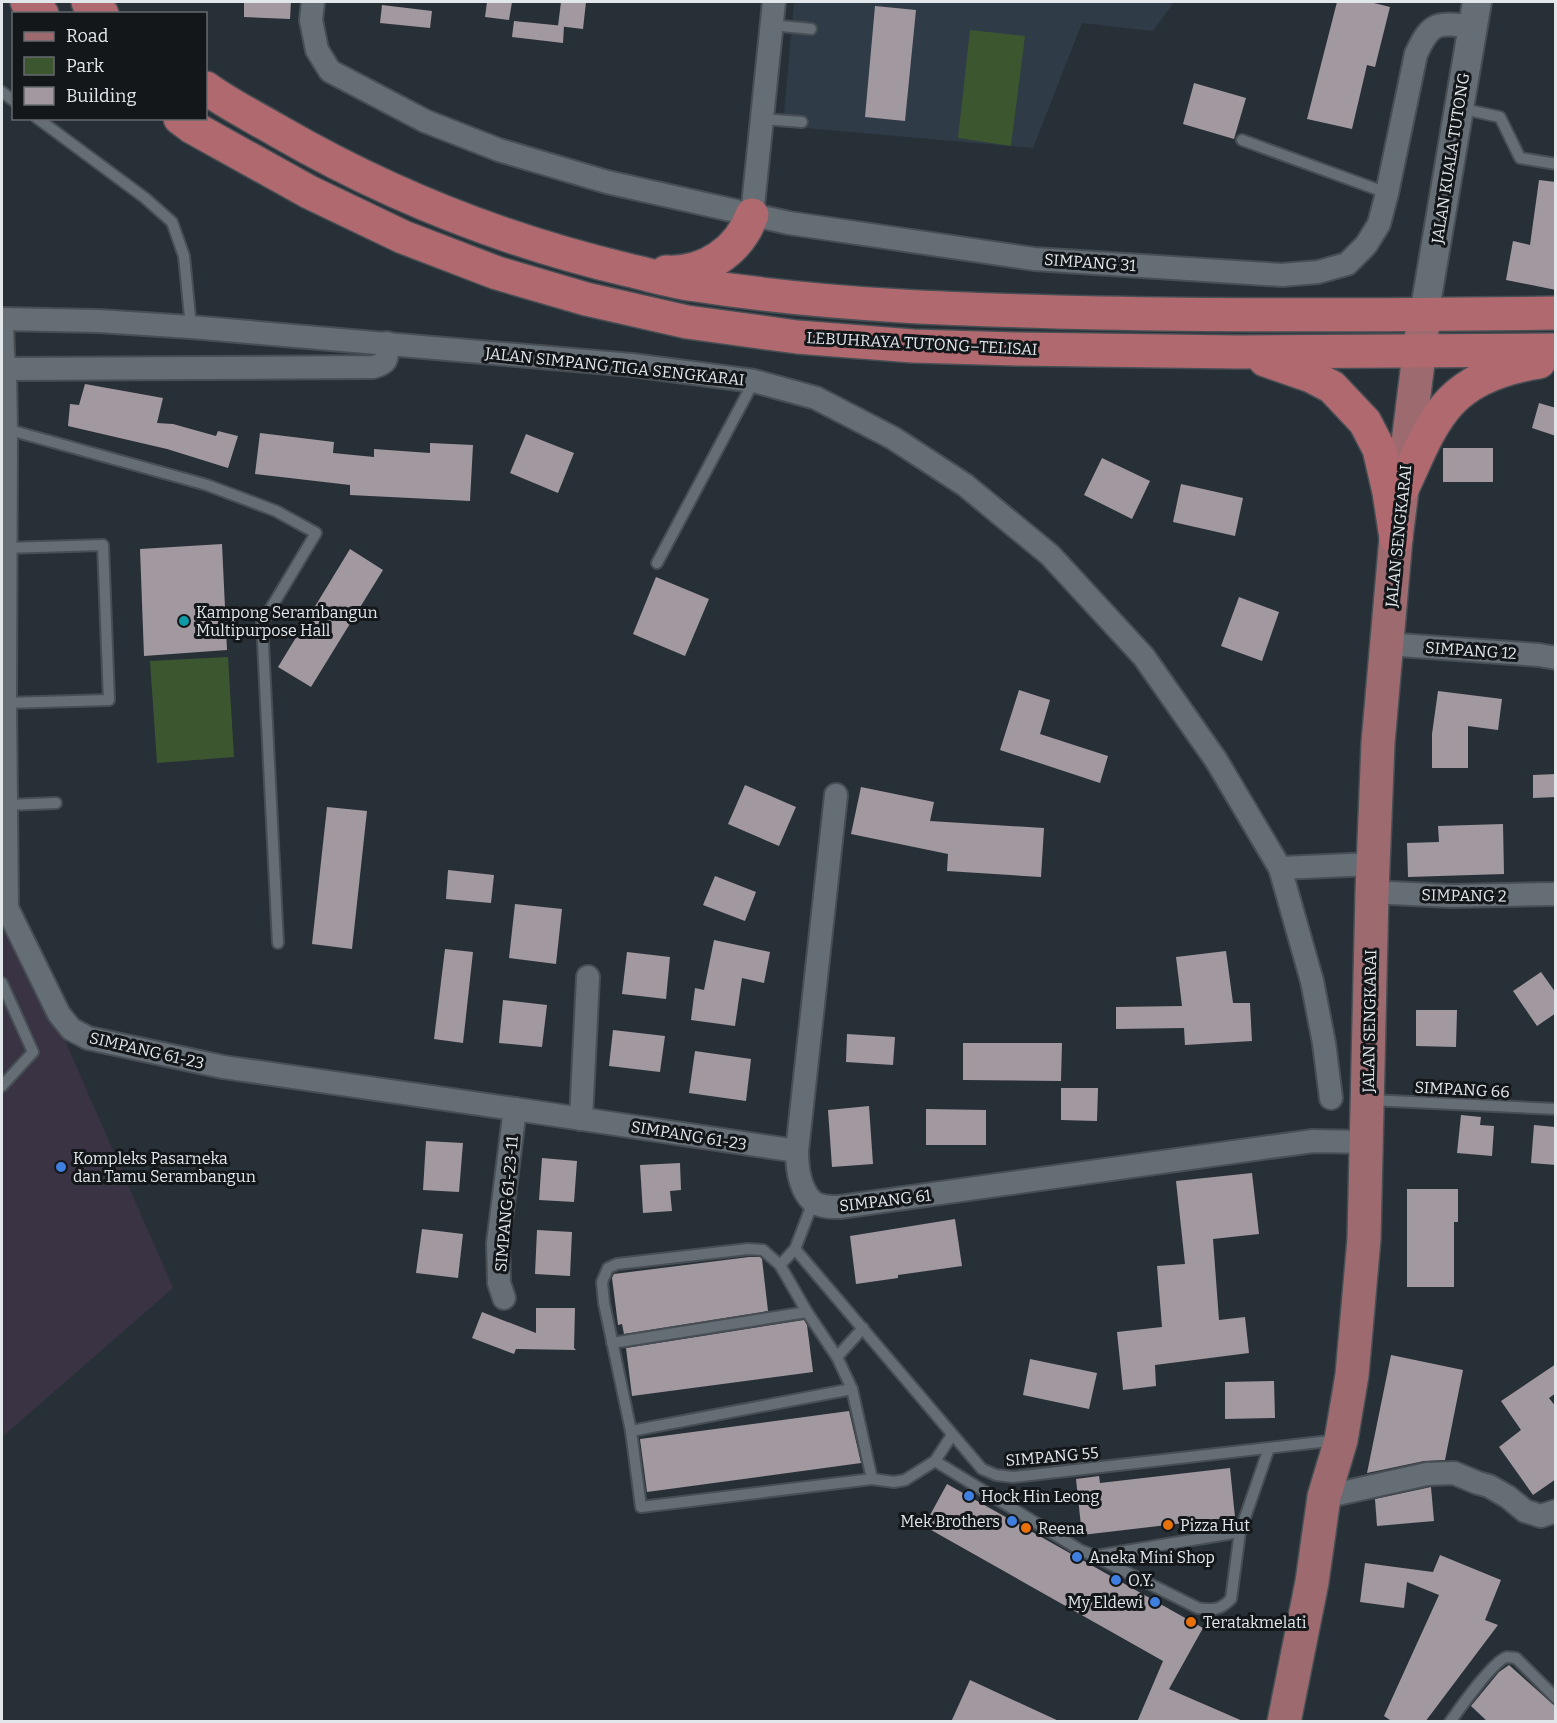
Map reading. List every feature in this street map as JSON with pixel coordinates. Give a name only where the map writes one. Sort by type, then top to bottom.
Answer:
[{"type":"highway","points":[[27,2],[40,12]]},
{"type":"highway","points":[[88,2],[100,12]]},
{"type":"highway","points":[[207,89],[326,158],[416,201],[507,236],[593,262],[692,285],[802,300],[914,307],[1227,315],[1556,313]]},
{"type":"highway","name":"LEBUHRAYA TUTONG–TELISAI","points":[[183,120],[309,192],[403,237],[508,276],[586,299],[687,322],[797,337],[913,346],[1238,352],[1556,350]]},
{"type":"highway","points":[[593,262],[663,272],[694,270],[709,264],[727,251],[747,229],[752,215]]},
{"type":"highway","points":[[1238,352],[1311,376],[1332,387],[1365,422],[1378,449],[1389,492],[1396,538]]},
{"type":"highway","points":[[1403,487],[1432,427],[1450,401],[1467,387],[1497,372],[1556,359]]},
{"type":"main road","name":"JALAN SENGKARAI","points":[[1284,1722],[1312,1582],[1324,1497],[1341,1440],[1352,1375],[1364,1239],[1372,878],[1378,743],[1396,538],[1424,315]]},
{"type":"street","name":"SIMPANG 31","points":[[313,2],[311,20],[317,50],[330,71],[425,121],[499,150],[608,182],[789,223],[1034,258],[1282,274],[1318,272],[1347,264],[1366,245],[1379,224],[1416,54],[1423,38],[1433,27],[1475,14]]},
{"type":"street","points":[[752,215],[774,2]]},
{"type":"street","name":"JALAN KUALA TUTONG","points":[[1424,315],[1475,14]]},
{"type":"street","name":"JALAN SIMPANG TIGA SENGKARAI","points":[[2,319],[98,321],[387,343],[633,365],[754,381],[816,398],[894,438],[965,485],[1050,555],[1144,657],[1216,760],[1280,868],[1312,981],[1332,1098]]},
{"type":"street","name":"SIMPANG 61-23","points":[[2,324],[6,429],[7,908],[59,1014],[71,1029],[88,1038],[223,1067],[797,1151]]},
{"type":"street","points":[[3,369],[373,367],[382,364],[386,359],[387,343]]},
{"type":"street","name":"SIMPANG 12","points":[[1386,644],[1556,658]]},
{"type":"street","points":[[813,1202],[802,1186],[797,1170],[797,1151],[836,795]]},
{"type":"street","points":[[1280,868],[1372,878]]},
{"type":"street","name":"SIMPANG 2","points":[[1372,878],[1450,896],[1556,894]]},
{"type":"street","points":[[581,1119],[588,978]]},
{"type":"street","name":"SIMPANG 61-23-11","points":[[504,1298],[499,1283],[498,1251],[515,1108]]},
{"type":"street","name":"SIMPANG 61","points":[[813,1202],[823,1206],[840,1207],[1313,1141],[1366,1142]]},
{"type":"street","points":[[1324,1497],[1427,1474],[1454,1473],[1489,1486],[1508,1497],[1525,1511],[1541,1516],[1556,1511]]},
{"type":"lane","points":[[772,25],[811,29]]},
{"type":"lane","points":[[1458,108],[1500,117],[1521,158],[1556,164]]},
{"type":"lane","points":[[762,119],[802,122]]},
{"type":"lane","points":[[40,120],[145,198],[172,222],[184,256],[191,327]]},
{"type":"lane","points":[[1242,140],[1387,193]]},
{"type":"lane","points":[[657,563],[754,381]]},
{"type":"lane","points":[[6,429],[207,485],[276,511],[315,533],[262,623],[278,943]]},
{"type":"lane","points":[[5,548],[103,545],[109,700],[5,703]]},
{"type":"lane","points":[[7,805],[56,803]]},
{"type":"lane","points":[[2,983],[33,1052],[2,1086]]},
{"type":"lane","name":"SIMPANG 66","points":[[1367,1099],[1556,1108]]},
{"type":"lane","points":[[780,1265],[795,1250],[813,1202]]},
{"type":"lane","points":[[872,1479],[852,1389],[837,1357],[807,1312],[780,1265],[763,1250],[748,1249],[617,1264],[608,1268],[602,1282],[604,1303],[631,1431],[641,1508],[872,1479],[894,1482],[905,1480],[936,1461],[952,1435]]},
{"type":"lane","name":"SIMPANG 55","points":[[795,1250],[982,1469],[996,1475],[1013,1477],[1341,1440]]},
{"type":"lane","points":[[612,1343],[807,1312]]},
{"type":"lane","points":[[837,1357],[863,1328]]},
{"type":"lane","points":[[631,1431],[852,1389]]},
{"type":"lane","points":[[936,1461],[1080,1550],[1197,1608],[1212,1610],[1223,1607],[1231,1599],[1240,1532],[1269,1448]]},
{"type":"lane","points":[[1095,1556],[1240,1532]]},
{"type":"lane","points":[[1450,1722],[1496,1664],[1506,1657],[1516,1658],[1556,1698]]},
{"type":"shaded area","points":[[794,2],[1174,2],[1153,31],[1082,23],[1033,148],[783,126]]},
{"type":"shaded area","name":"Kompleks Pasarneka dan Tamu Serambangun","points":[[2,909],[67,1045],[173,1288],[2,1437]]},
{"type":"green space","points":[[970,30],[1025,36],[1011,146],[958,138]]},
{"type":"green space","points":[[228,657],[234,757],[157,763],[150,661]]},
{"type":"building","points":[[244,2],[291,2],[290,19],[244,17]]},
{"type":"building","points":[[487,2],[512,2],[509,20],[485,17]]},
{"type":"building","points":[[561,2],[586,2],[583,29],[558,26]]},
{"type":"building","points":[[1337,2],[1370,2],[1390,7],[1375,67],[1367,65],[1352,129],[1307,119]]},
{"type":"building","points":[[382,5],[432,11],[430,28],[380,23]]},
{"type":"building","points":[[875,6],[916,10],[905,121],[865,117]]},
{"type":"building","points":[[514,21],[564,26],[563,43],[512,37]]},
{"type":"building","points":[[1194,83],[1246,98],[1234,139],[1183,124]]},
{"type":"building","points":[[1539,180],[1556,182],[1556,290],[1506,280],[1513,241],[1530,245]]},
{"type":"building","points":[[85,384],[163,398],[157,423],[173,424],[216,436],[218,431],[238,436],[228,468],[167,449],[68,426],[70,404],[79,405]]},
{"type":"building","points":[[1539,403],[1556,408],[1556,436],[1532,428]]},
{"type":"building","points":[[260,433],[334,442],[333,453],[374,457],[374,449],[430,453],[430,443],[473,445],[470,501],[350,495],[350,485],[255,474]]},
{"type":"building","points":[[526,434],[574,453],[558,493],[510,473]]},
{"type":"building","points":[[1443,448],[1493,448],[1493,482],[1443,482]]},
{"type":"building","points":[[1102,458],[1150,481],[1132,519],[1084,495]]},
{"type":"building","points":[[1181,484],[1243,498],[1235,536],[1173,522]]},
{"type":"building","name":"Kampong Serambangun Multipurpose Hall","points":[[222,544],[227,650],[144,656],[140,549]]},
{"type":"building","points":[[350,549],[383,570],[311,687],[278,667]]},
{"type":"building","points":[[656,577],[709,599],[685,656],[633,634]]},
{"type":"building","points":[[1239,597],[1279,612],[1262,661],[1221,646]]},
{"type":"building","points":[[1019,690],[1050,700],[1040,734],[1108,756],[1100,783],[1000,750]]},
{"type":"building","points":[[1438,691],[1502,699],[1498,730],[1468,726],[1468,768],[1432,768],[1432,734]]},
{"type":"building","points":[[1556,774],[1556,797],[1533,798],[1533,775]]},
{"type":"building","points":[[745,785],[796,807],[779,846],[728,824]]},
{"type":"building","points":[[861,787],[934,802],[930,821],[1044,828],[1041,877],[947,871],[948,854],[851,834]]},
{"type":"building","points":[[327,807],[367,811],[352,949],[312,944]]},
{"type":"building","points":[[1503,824],[1504,874],[1408,877],[1407,843],[1439,842],[1438,826]]},
{"type":"building","points":[[448,870],[494,875],[491,903],[446,899]]},
{"type":"building","points":[[715,876],[756,892],[745,921],[703,905]]},
{"type":"building","points":[[515,904],[562,909],[556,964],[509,958]]},
{"type":"building","points":[[714,940],[770,952],[764,983],[742,978],[735,1026],[691,1020],[695,988],[704,990]]},
{"type":"building","points":[[445,949],[473,952],[463,1043],[434,1039]]},
{"type":"building","points":[[1226,951],[1233,1003],[1250,1003],[1252,1041],[1185,1045],[1184,1028],[1116,1029],[1116,1007],[1182,1006],[1176,957]]},
{"type":"building","points":[[627,952],[670,957],[666,999],[622,994]]},
{"type":"building","points":[[1541,972],[1556,993],[1556,1013],[1537,1026],[1513,991]]},
{"type":"building","points":[[503,1000],[547,1005],[542,1047],[499,1043]]},
{"type":"building","points":[[1416,1010],[1457,1010],[1456,1047],[1416,1046]]},
{"type":"building","points":[[613,1030],[665,1036],[660,1072],[609,1066]]},
{"type":"building","points":[[847,1034],[895,1037],[893,1065],[846,1062]]},
{"type":"building","points":[[963,1043],[1062,1043],[1061,1081],[963,1080]]},
{"type":"building","points":[[695,1051],[751,1059],[746,1101],[689,1093]]},
{"type":"building","points":[[1061,1088],[1098,1088],[1097,1121],[1061,1120]]},
{"type":"building","points":[[869,1106],[873,1164],[832,1167],[828,1110]]},
{"type":"building","points":[[926,1109],[986,1110],[986,1145],[926,1145]]},
{"type":"building","points":[[1461,1115],[1481,1117],[1480,1125],[1494,1126],[1492,1156],[1457,1153]]},
{"type":"building","points":[[1534,1125],[1555,1127],[1556,1165],[1531,1163]]},
{"type":"building","points":[[426,1141],[463,1143],[459,1192],[423,1190]]},
{"type":"building","points":[[542,1158],[577,1161],[574,1202],[539,1200]]},
{"type":"building","points":[[680,1163],[681,1190],[670,1191],[672,1211],[643,1213],[640,1165]]},
{"type":"building","points":[[1252,1173],[1259,1234],[1213,1239],[1219,1320],[1245,1317],[1249,1353],[1155,1365],[1156,1386],[1123,1390],[1117,1332],[1162,1327],[1157,1266],[1185,1264],[1176,1181]]},
{"type":"building","points":[[1407,1189],[1458,1189],[1458,1222],[1454,1222],[1454,1287],[1407,1287]]},
{"type":"building","points":[[955,1219],[962,1266],[898,1275],[898,1278],[856,1284],[850,1236]]},
{"type":"building","points":[[422,1229],[463,1234],[458,1278],[416,1273]]},
{"type":"building","points":[[537,1230],[572,1232],[570,1276],[535,1274]]},
{"type":"building","points":[[749,1257],[762,1259],[768,1311],[624,1334],[622,1324],[618,1325],[612,1278],[614,1274]]},
{"type":"building","points":[[536,1308],[575,1308],[574,1348],[576,1350],[516,1349],[514,1354],[472,1338],[482,1312],[536,1333]]},
{"type":"building","points":[[804,1320],[807,1325],[813,1372],[632,1396],[626,1348]]},
{"type":"building","points":[[1391,1355],[1463,1370],[1445,1460],[1424,1461],[1367,1473]]},
{"type":"building","points":[[1030,1359],[1097,1373],[1089,1409],[1023,1395]]},
{"type":"building","points":[[1556,1364],[1556,1393],[1549,1398],[1556,1407],[1556,1479],[1533,1495],[1499,1447],[1521,1430],[1501,1401]]},
{"type":"building","points":[[1274,1381],[1275,1418],[1225,1419],[1225,1382]]},
{"type":"building","points":[[849,1411],[861,1463],[647,1492],[640,1439]]},
{"type":"building","points":[[1230,1468],[1235,1517],[1082,1535],[1076,1479],[1099,1476],[1100,1483]]},
{"type":"building","points":[[947,1484],[1203,1628],[1169,1689],[1245,1722],[1137,1722],[1163,1661],[924,1526]]},
{"type":"building","points":[[1431,1487],[1434,1521],[1377,1526],[1375,1499]]},
{"type":"building","points":[[1440,1555],[1501,1580],[1485,1620],[1498,1625],[1425,1722],[1393,1722],[1384,1716],[1439,1595],[1407,1582],[1404,1608],[1360,1602],[1365,1563],[1433,1572]]},
{"type":"building","points":[[1509,1665],[1556,1707],[1556,1722],[1488,1722],[1471,1706],[1499,1672]]},
{"type":"building","points":[[970,1680],[1061,1722],[951,1722]]},
{"type":"place","name":"Kampong Serambangun Multipurpose Hall","points":[[184,621]]},
{"type":"place","name":"Kompleks Pasarneka dan Tamu Serambangun","points":[[61,1167]]},
{"type":"place","name":"Hock Hin Leong","points":[[969,1496]]},
{"type":"place","name":"Mek Brothers","points":[[1012,1521]]},
{"type":"place","name":"Pizza Hut","points":[[1168,1525]]},
{"type":"place","name":"Reena","points":[[1026,1528]]},
{"type":"place","name":"Aneka Mini Shop","points":[[1077,1557]]},
{"type":"place","name":"O.Y.","points":[[1116,1580]]},
{"type":"place","name":"My Eldewi","points":[[1155,1602]]},
{"type":"place","name":"Teratakmelati","points":[[1191,1622]]}]
